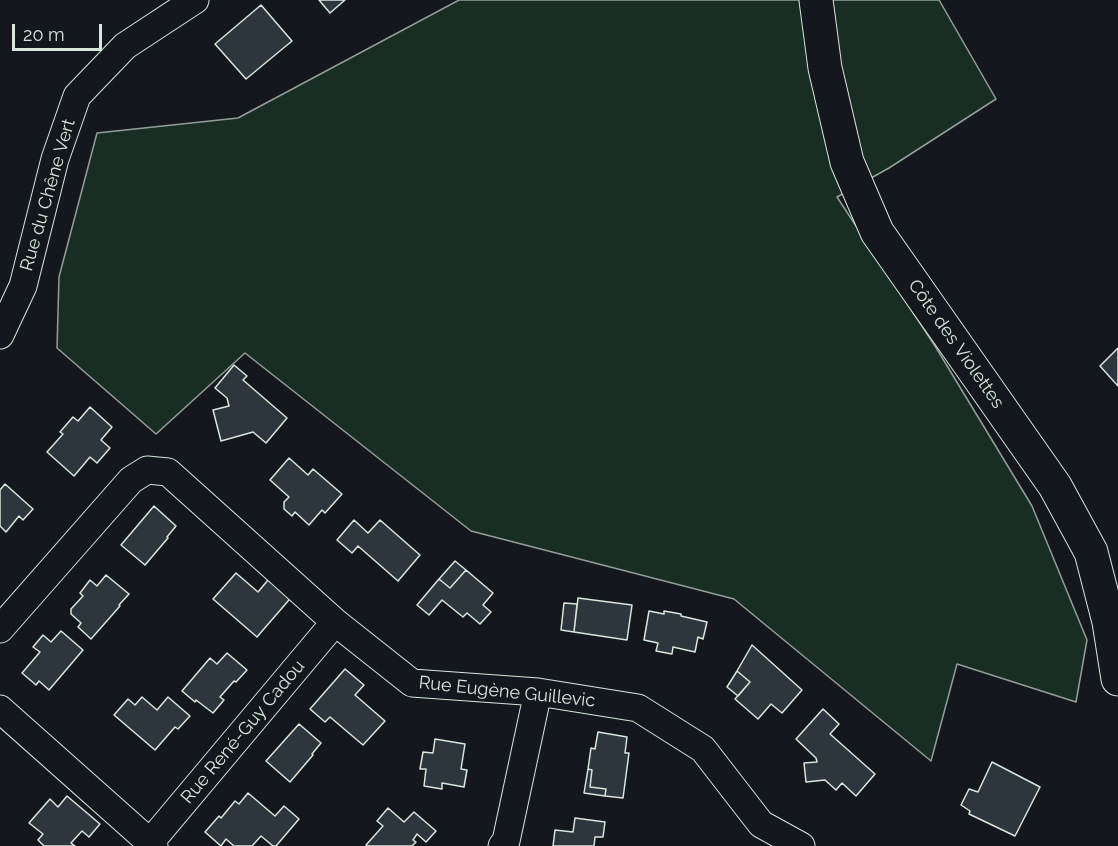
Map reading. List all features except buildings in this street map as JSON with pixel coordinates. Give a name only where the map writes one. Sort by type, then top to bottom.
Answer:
[{"type":"street","name":"Rue du Chêne Vert","points":[[0,335],[23,286],[55,159],[77,96],[125,46],[195,0]]},
{"type":"street","name":"Côte des Violettes","points":[[816,0],[825,68],[847,162],[877,232],[1055,486],[1091,552],[1109,622],[1118,679]]},
{"type":"street","name":"Rue Eugène Guillevic","points":[[0,629],[131,480],[147,470],[168,472],[335,622],[412,682],[538,692],[638,708],[703,749],[761,824],[801,846]]},
{"type":"street","name":"Rue René-Guy Cadou","points":[[0,709],[151,845],[335,622]]},
{"type":"street","points":[[502,846],[506,841],[538,692]]},
{"type":"green space","points":[[459,0],[939,0],[996,99],[889,168],[837,197],[935,346],[1032,506],[1087,640],[1076,702],[957,664],[931,761],[734,599],[471,531],[245,353],[156,434],[57,348],[59,277],[97,133],[238,118]]}]
